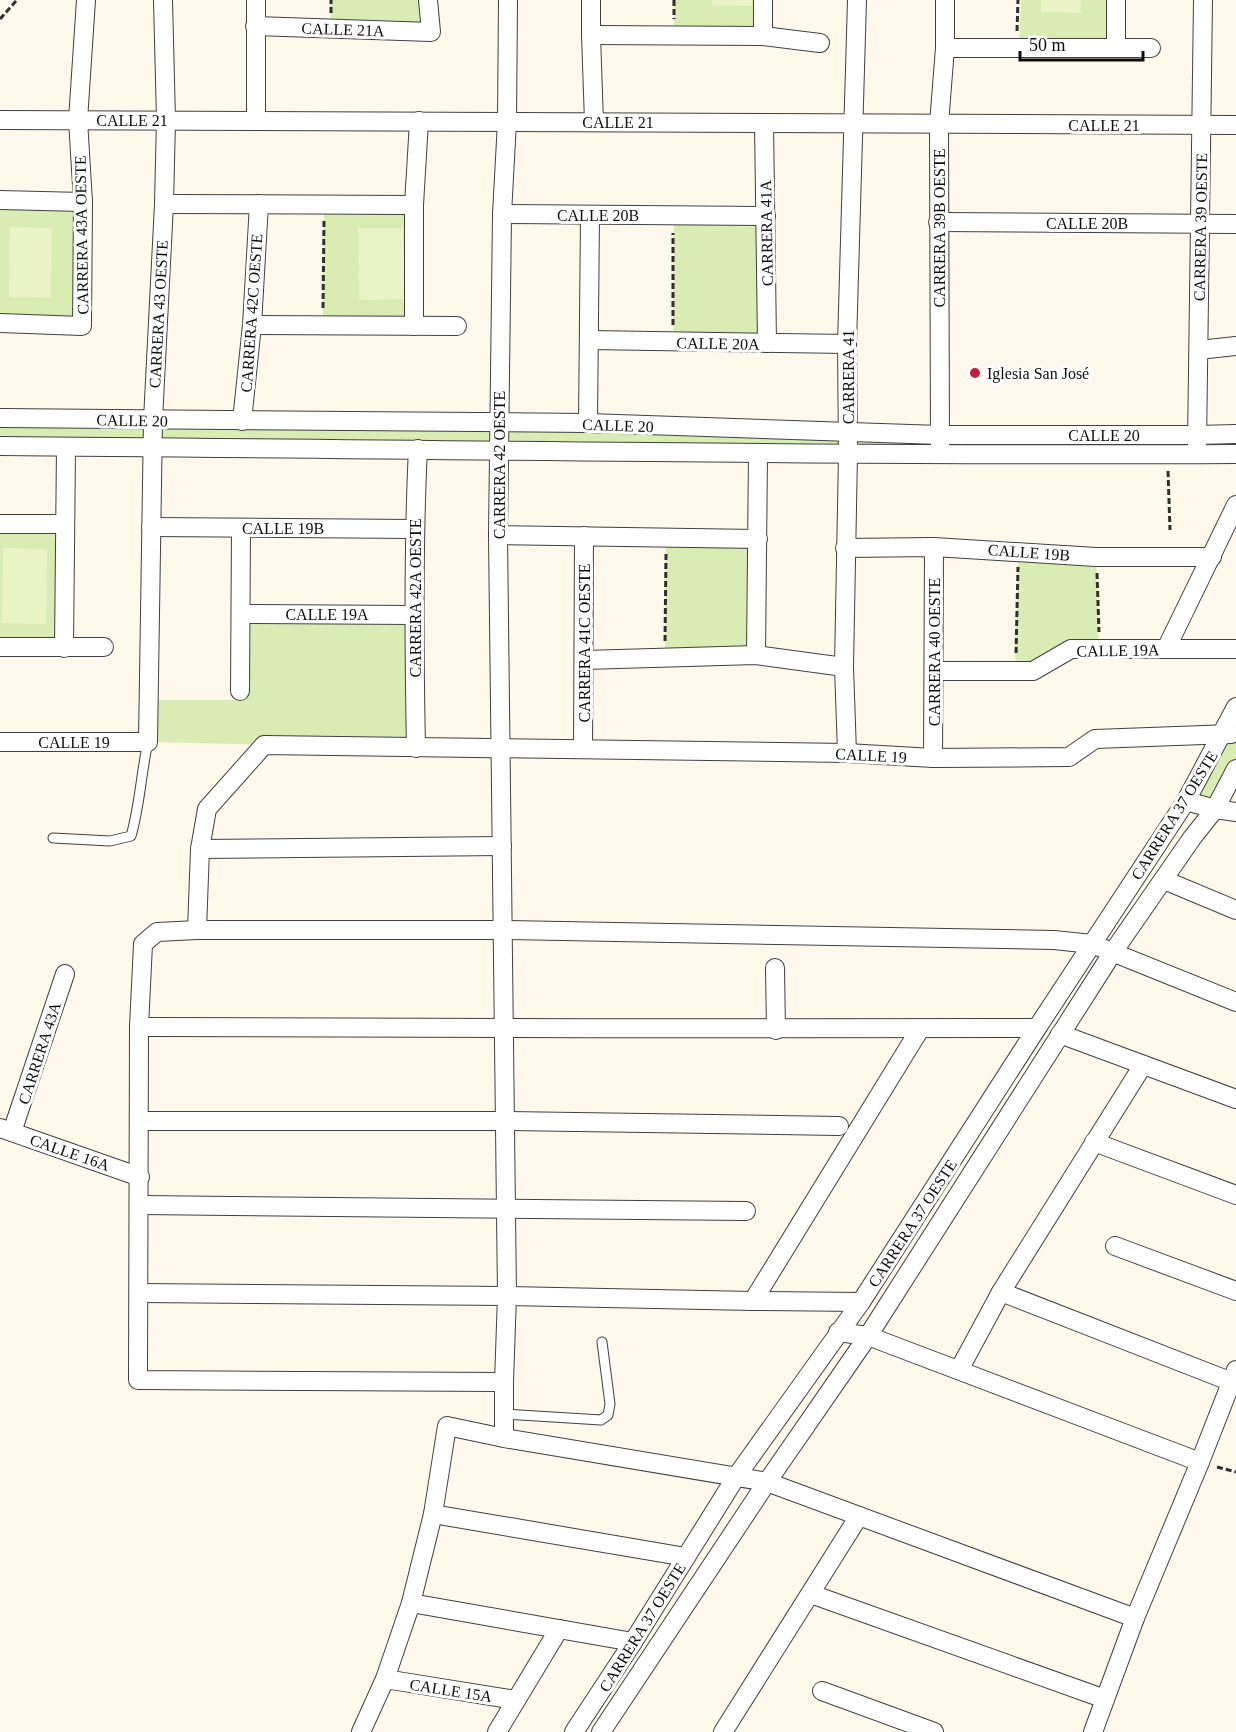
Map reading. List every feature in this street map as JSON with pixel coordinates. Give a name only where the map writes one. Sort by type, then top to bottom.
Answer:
[{"type":"street","name":"CARRERA 43A OESTE","points":[[0,323],[82,326],[83,202],[78,120],[86,0]]},
{"type":"street","name":"CARRERA 43 OESTE","points":[[148,742],[152,447],[166,120],[163,0]]},
{"type":"street","points":[[256,0],[256,121]]},
{"type":"street","name":"CALLE 21A","points":[[255,26],[431,32],[428,0]]},
{"type":"street","name":"CARRERA 42 OESTE","points":[[504,1438],[507,1296],[506,1121],[498,535],[502,214],[507,122],[508,0]]},
{"type":"street","points":[[591,0],[594,122]]},
{"type":"street","points":[[763,0],[763,36]]},
{"type":"street","name":"CARRERA 41","points":[[847,753],[844,667],[848,454],[847,344],[857,0]]},
{"type":"street","name":"CARRERA 39B OESTE","points":[[940,455],[939,124],[945,48],[945,0]]},
{"type":"street","points":[[1116,0],[1116,48]]},
{"type":"street","name":"CARRERA 39 OESTE","points":[[1197,454],[1203,0]]},
{"type":"street","points":[[591,35],[763,36],[820,43]]},
{"type":"street","points":[[945,48],[1151,48]]},
{"type":"street","name":"CALLE 21","points":[[0,120],[1236,125]]},
{"type":"street","points":[[414,326],[414,205],[419,121]]},
{"type":"street","name":"CARRERA 41A","points":[[764,123],[767,343]]},
{"type":"street","points":[[0,200],[83,202]]},
{"type":"street","points":[[164,204],[414,205]]},
{"type":"street","name":"CARRERA 42C OESTE","points":[[242,421],[252,325],[259,204]]},
{"type":"street","name":"CALLE 20B","points":[[502,214],[766,216]]},
{"type":"street","points":[[588,423],[590,215]]},
{"type":"street","name":"CALLE 20B","points":[[938,222],[1236,224]]},
{"type":"street","points":[[252,325],[457,326]]},
{"type":"street","name":"CALLE 20A","points":[[589,340],[847,344]]},
{"type":"street","points":[[1199,350],[1236,346]]},
{"type":"street","name":"CALLE 20","points":[[0,418],[588,423],[940,435],[1236,434]]},
{"type":"street","name":"CALLE 20","points":[[0,446],[418,448],[940,455],[1236,454]]},
{"type":"street","points":[[64,648],[66,447]]},
{"type":"street","name":"CARRERA 42A OESTE","points":[[416,747],[413,615],[418,448]]},
{"type":"street","points":[[756,655],[758,453]]},
{"type":"street","points":[[1166,649],[1236,505]]},
{"type":"street","points":[[0,524],[65,524]]},
{"type":"street","name":"CALLE 19B","points":[[151,527],[414,529]]},
{"type":"street","points":[[240,691],[241,528]]},
{"type":"street","points":[[498,535],[758,539]]},
{"type":"street","name":"CARRERA 41C OESTE","points":[[583,749],[584,536]]},
{"type":"street","name":"CALLE 19B","points":[[845,548],[934,547],[1096,557],[1212,557]]},
{"type":"street","name":"CARRERA 40 OESTE","points":[[933,758],[934,547]]},
{"type":"street","name":"CALLE 19A","points":[[241,614],[413,615]]},
{"type":"street","points":[[0,647],[104,647]]},
{"type":"street","name":"CALLE 19A","points":[[934,671],[1033,671],[1071,649],[1236,649]]},
{"type":"street","points":[[584,660],[756,655],[844,667]]},
{"type":"street","name":"CARRERA 37 OESTE","points":[[574,1732],[736,1477],[861,1302],[1230,734],[1236,707]]},
{"type":"street","name":"CALLE 19","points":[[197,930],[200,849],[207,809],[264,744],[847,753],[933,758],[1070,756],[1095,739],[1230,734]]},
{"type":"street","name":"CALLE 19","points":[[0,742],[148,742]]},
{"type":"street","name":"CARRERA 37 OESTE","points":[[601,1732],[767,1482],[868,1336],[1113,952],[1192,838],[1215,810],[1236,768]]},
{"type":"street","points":[[1186,801],[1215,810],[1236,812]]},
{"type":"street","points":[[200,849],[502,846]]},
{"type":"street","points":[[1164,880],[1236,910]]},
{"type":"street","points":[[504,1382],[138,1380],[139,1027],[143,944],[157,932],[504,930],[1054,940],[1092,944],[1236,1002]]},
{"type":"street","points":[[775,968],[776,1030]]},
{"type":"street","name":"CARRERA 43A","points":[[6,1130],[65,974]]},
{"type":"street","points":[[139,1027],[776,1030],[1037,1028]]},
{"type":"street","points":[[753,1301],[920,1029]]},
{"type":"street","points":[[1060,1034],[1236,1099]]},
{"type":"street","points":[[959,1370],[1001,1292],[1143,1065]]},
{"type":"street","points":[[139,1121],[506,1121],[839,1126]]},
{"type":"street","name":"CALLE 16A","points":[[6,1130],[140,1177]]},
{"type":"street","points":[[1094,1142],[1236,1195]]},
{"type":"street","points":[[140,1205],[746,1211]]},
{"type":"street","points":[[1115,1246],[1236,1291]]},
{"type":"street","points":[[1001,1292],[1234,1376],[1135,1618],[1094,1732]]},
{"type":"street","points":[[139,1293],[861,1302]]},
{"type":"street","points":[[838,1332],[868,1336],[1200,1462]]},
{"type":"street","points":[[361,1732],[385,1679],[411,1603],[433,1514],[447,1426],[504,1438],[767,1482],[1135,1618]]},
{"type":"street","points":[[433,1514],[686,1557]]},
{"type":"street","points":[[723,1732],[859,1516]]},
{"type":"street","points":[[811,1594],[1105,1699]]},
{"type":"street","points":[[411,1603],[633,1642]]},
{"type":"street","points":[[496,1732],[559,1629]]},
{"type":"street","name":"CALLE 15A","points":[[385,1679],[516,1700]]},
{"type":"street","points":[[822,1691],[934,1732]]},
{"type":"lane","points":[[53,838],[110,841],[131,836],[138,814],[143,764],[148,742]]},
{"type":"lane","points":[[504,1414],[601,1419],[608,1415],[610,1404],[602,1342]]},
{"type":"path","points":[[0,19],[17,0]]},
{"type":"path","points":[[1017,47],[1018,0]]},
{"type":"path","points":[[323,326],[324,205]]},
{"type":"path","points":[[673,342],[674,216]]},
{"type":"path","points":[[1168,454],[1170,530]]},
{"type":"path","points":[[665,657],[666,537]]},
{"type":"path","points":[[1015,670],[1018,551]]},
{"type":"path","points":[[1096,557],[1099,649]]},
{"type":"green space","points":[[331,0],[428,0],[431,32],[331,28]]},
{"type":"green space","points":[[674,0],[763,0],[763,36],[674,36]]},
{"type":"green space","points":[[712,0],[752,0],[752,6],[712,5]]},
{"type":"green space","points":[[1021,0],[1113,0],[1114,46],[1019,45]]},
{"type":"green space","points":[[1041,0],[1081,0],[1081,13],[1041,12]]},
{"type":"green space","points":[[0,200],[83,202],[82,326],[0,323]]},
{"type":"green space","points":[[324,205],[414,205],[414,326],[323,326]]},
{"type":"green space","points":[[674,216],[766,216],[767,343],[673,342]]},
{"type":"green space","points":[[10,227],[52,228],[51,298],[9,297]]},
{"type":"green space","points":[[358,228],[403,228],[404,299],[359,300]]},
{"type":"green space","points":[[0,418],[1236,434],[1236,454],[0,446]]},
{"type":"green space","points":[[0,524],[65,524],[64,648],[0,647]]},
{"type":"green space","points":[[666,538],[758,539],[756,655],[665,657]]},
{"type":"green space","points":[[3,548],[47,549],[46,624],[2,623]]},
{"type":"green space","points":[[1018,551],[1096,557],[1099,649],[1015,670]]},
{"type":"green space","points":[[241,614],[413,615],[416,748],[148,742],[149,700],[240,700]]},
{"type":"green space","points":[[1236,707],[1236,769],[1215,809],[1186,801]]},
{"type":"place","name":"Iglesia San José","points":[[975,373]]}]
